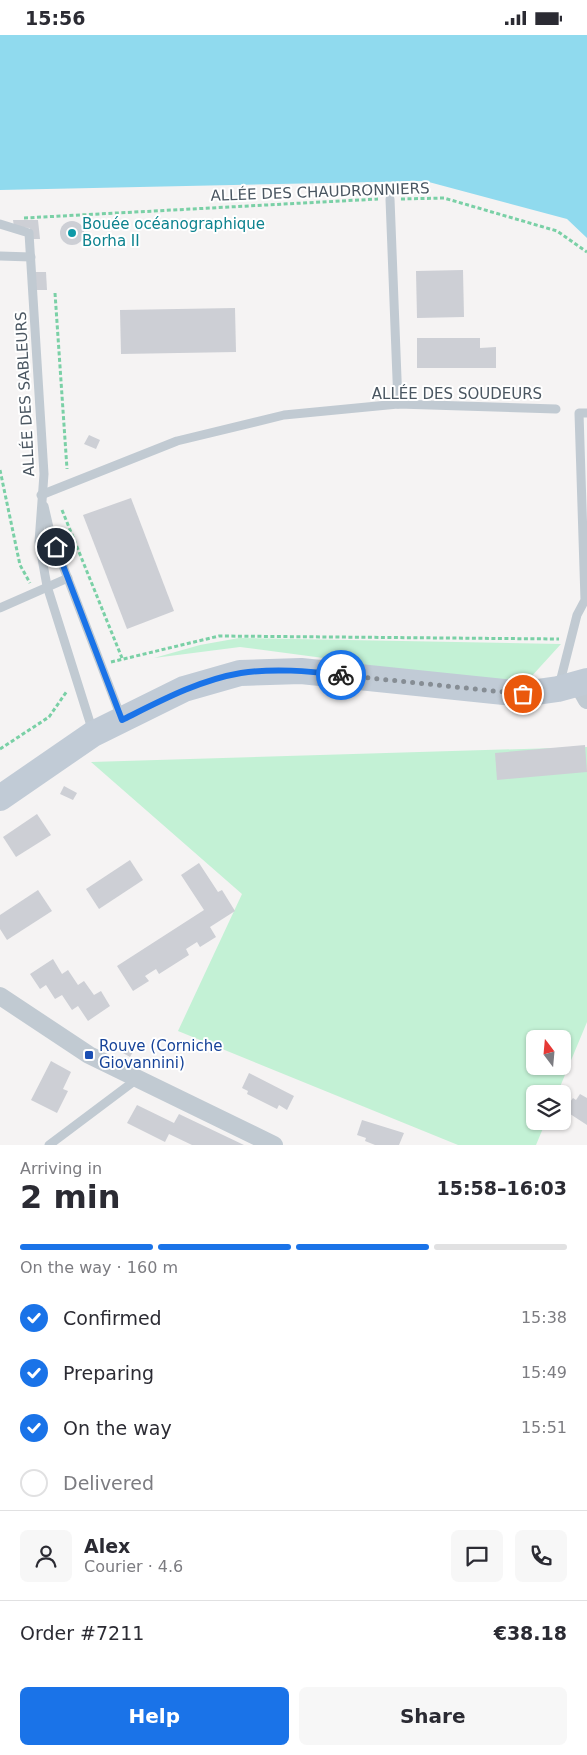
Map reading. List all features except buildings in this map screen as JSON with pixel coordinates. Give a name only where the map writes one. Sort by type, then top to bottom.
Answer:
[{"type":"main road","points":[[0,798],[94,734],[184,689],[240,673],[301,671],[523,694],[578,688]]},
{"type":"street","points":[[0,996],[89,1055],[266,1143]]},
{"type":"lane","points":[[390,199],[398,404]]},
{"type":"lane","name":"ALLÉE DES SABLEURS","points":[[0,224],[29,233],[44,474],[39,542],[47,586],[94,734]]},
{"type":"lane","points":[[0,256],[31,257]]},
{"type":"lane","name":"ALLÉE DES SOUDEURS","points":[[41,495],[177,441],[284,415],[398,404],[556,409]]},
{"type":"lane","points":[[578,688],[571,639],[577,615],[586,599],[579,413],[587,413]]},
{"type":"lane","name":"ALLÉE DES SABLEURS","points":[[41,495],[50,532],[102,663],[100,665],[122,720]]},
{"type":"lane","points":[[0,608],[68,578]]},
{"type":"lane","points":[[49,1145],[137,1079]]},
{"type":"path","name":"ALLÉE DES CHAUDRONNIERS","points":[[44,216],[444,198],[557,231],[587,252]]},
{"type":"path","points":[[55,293],[67,469]]},
{"type":"path","points":[[0,470],[20,565],[34,592]]},
{"type":"path","points":[[0,504],[6,502]]},
{"type":"path","points":[[62,510],[122,658]]},
{"type":"path","points":[[100,665],[122,658],[219,636],[571,639]]},
{"type":"path","points":[[0,749],[49,717],[69,689]]},
{"type":"green space","points":[[239,638],[561,644],[530,678],[499,684],[448,680],[331,659],[240,647],[154,658],[200,645]]},
{"type":"green space","points":[[587,747],[587,1022],[571,1060],[571,1030],[526,1030],[526,1075],[565,1075],[561,1085],[526,1085],[526,1130],[542,1130],[536,1145],[458,1145],[178,1031],[242,894],[91,762]]},
{"type":"water","points":[[0,35],[587,35],[587,238],[567,219],[425,181],[0,190]]},
{"type":"way so far","points":[[341,675],[523,694]]},
{"type":"place","name":"Bouée océanographique Borha II","points":[[72,233]]},
{"type":"place","name":"Rouve (Corniche Giovannini)","points":[[89,1055]]},
{"type":"route","points":[[56,547],[102,663],[100,665],[122,720],[184,689],[240,673],[301,671],[341,675]]}]
